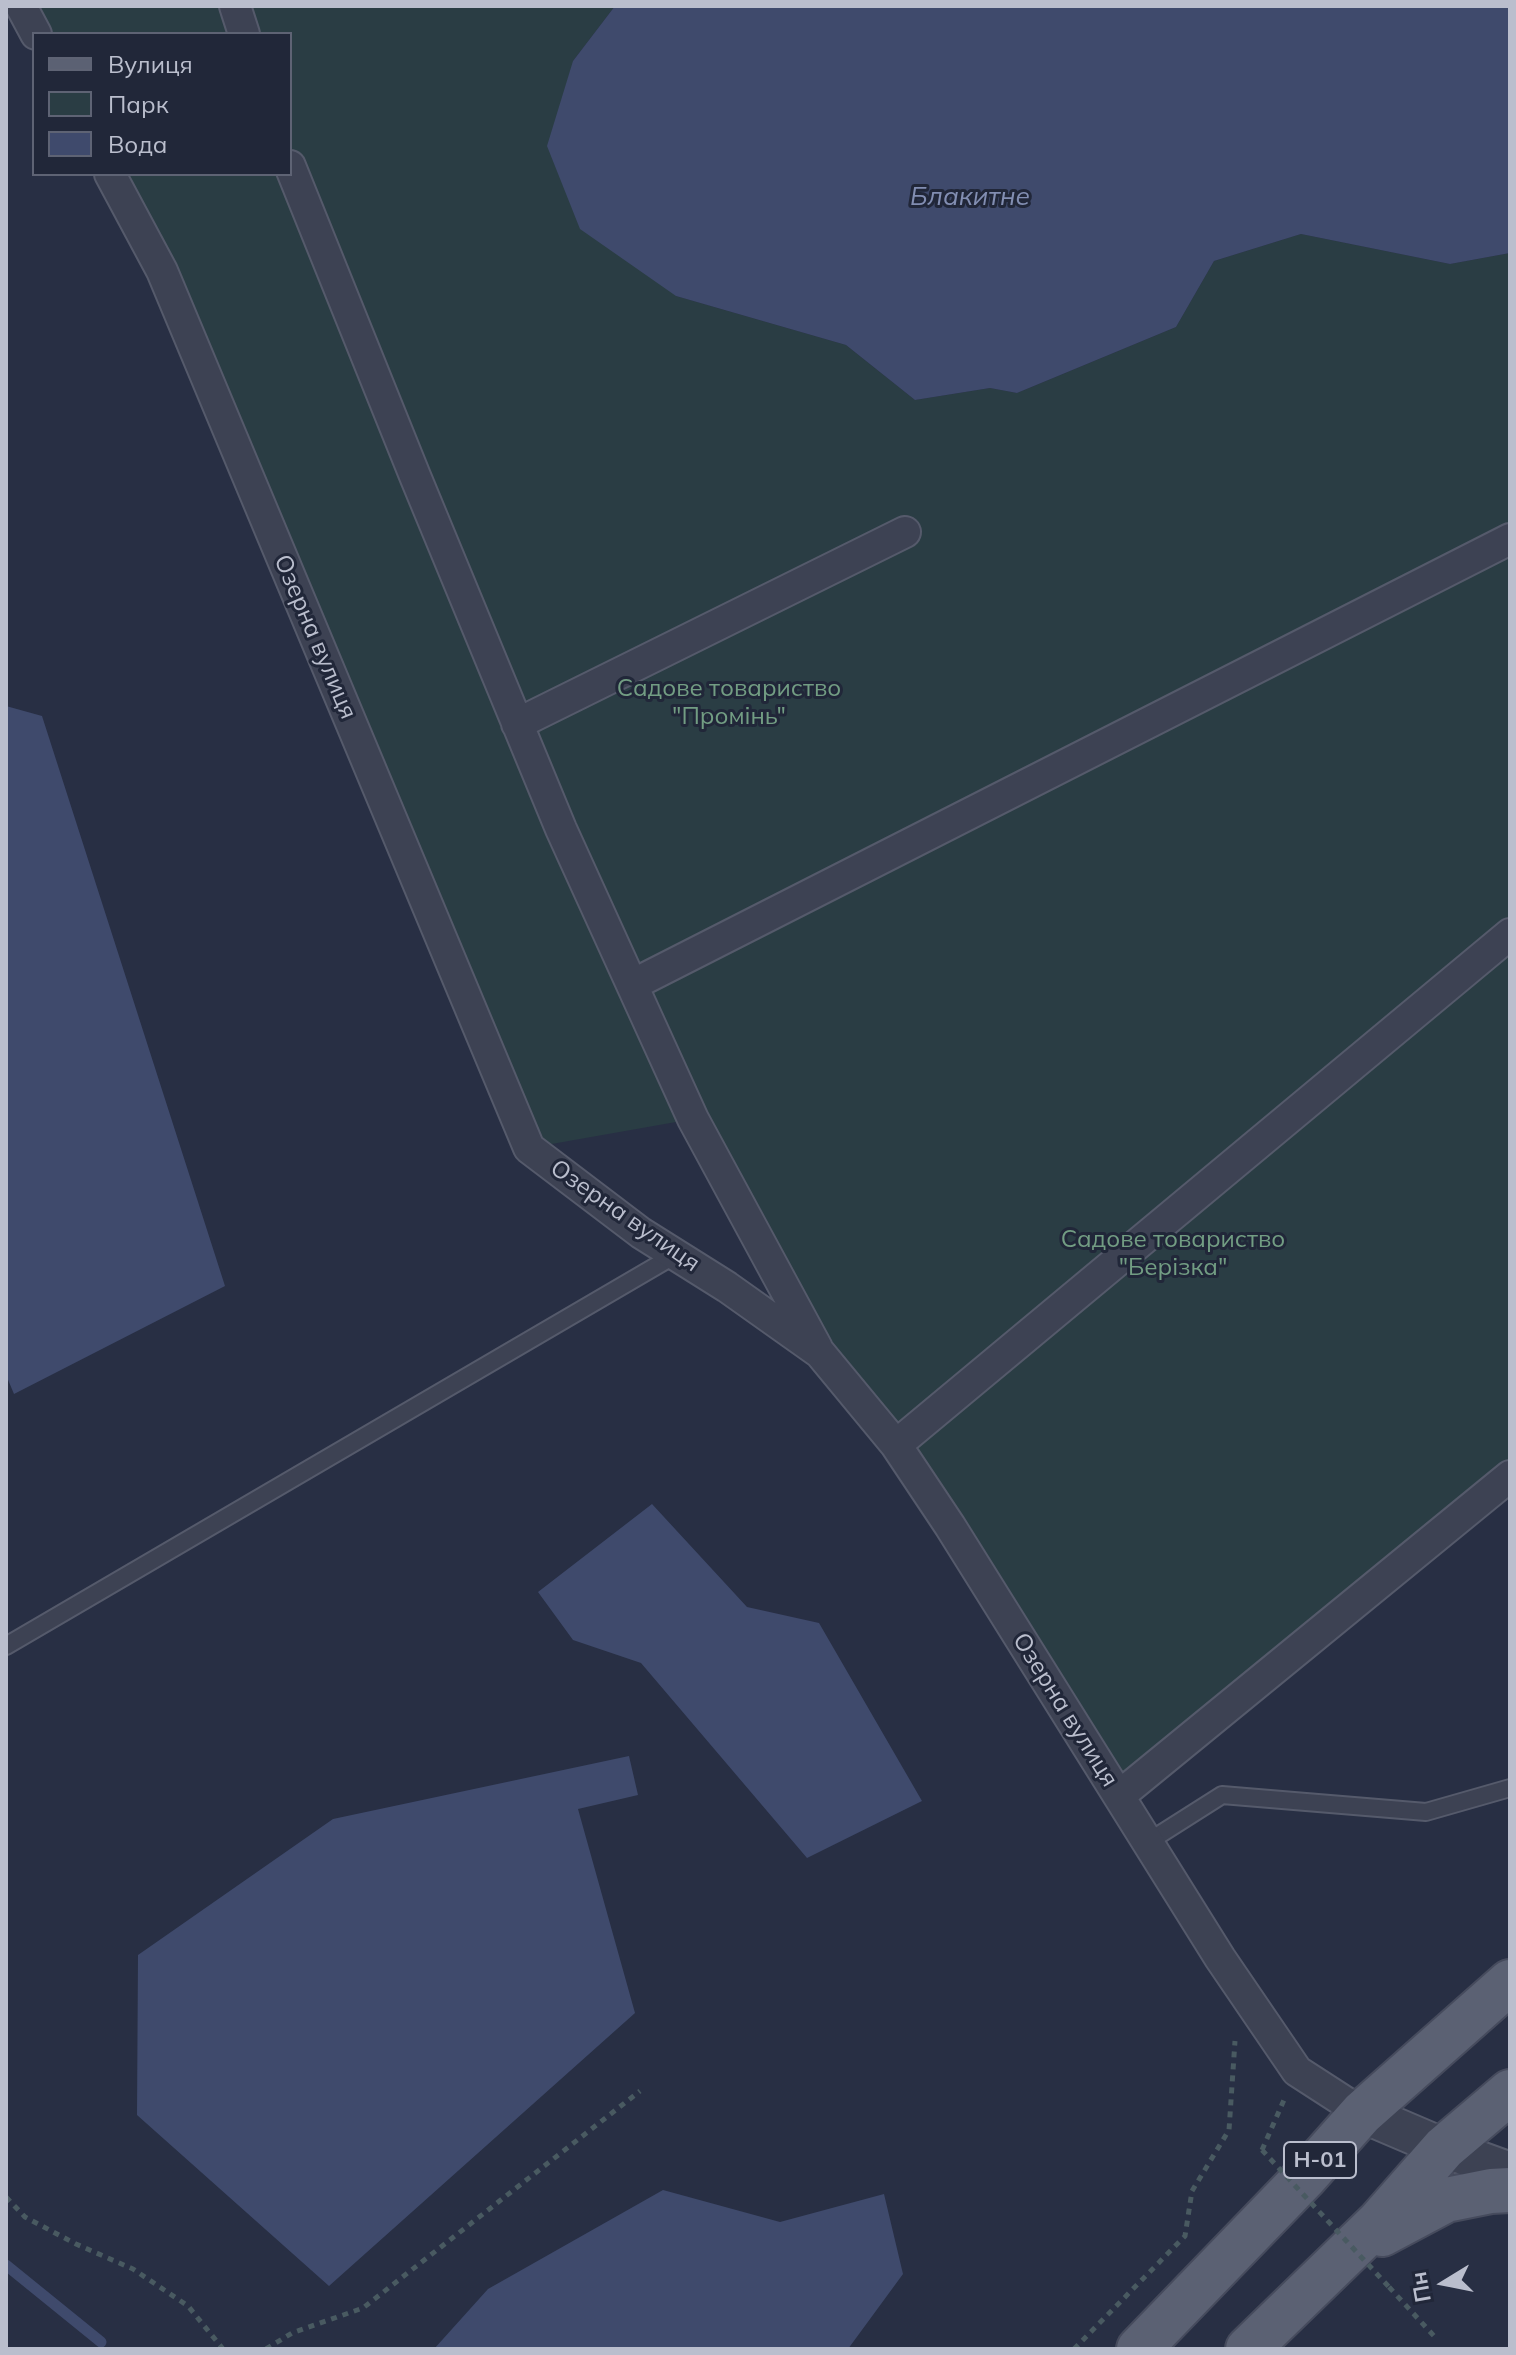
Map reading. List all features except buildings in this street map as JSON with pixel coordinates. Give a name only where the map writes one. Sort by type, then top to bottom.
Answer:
[{"type":"main road","name":"Н-01","points":[[1139,2349],[1306,2176],[1362,2113],[1510,1982]]},
{"type":"main road","points":[[1248,2349],[1379,2222],[1444,2148],[1510,2092]]},
{"type":"main road","points":[[1327,2271],[1369,2241],[1446,2200],[1510,2190]]},
{"type":"street","points":[[21,6],[35,32]]},
{"type":"street","points":[[235,6],[243,32]]},
{"type":"street","points":[[292,171],[561,829],[693,1119],[820,1353]]},
{"type":"street","name":"Озерна вулиця","points":[[111,176],[162,271],[529,1148],[641,1233],[727,1287],[820,1353],[896,1445],[950,1526],[1148,1842],[1297,2071],[1362,2113]]},
{"type":"street","points":[[517,724],[905,532]]},
{"type":"street","points":[[632,985],[1510,539]]},
{"type":"street","points":[[896,1445],[1510,934]]},
{"type":"street","points":[[1119,1796],[1510,1476]]},
{"type":"street","points":[[1362,2113],[1510,2172]]},
{"type":"lane","points":[[6,1646],[675,1255]]},
{"type":"lane","points":[[1148,1842],[1222,1795],[1426,1812],[1510,1788]]},
{"type":"path","points":[[1074,2349],[1185,2236],[1192,2191],[1229,2130],[1239,1984]]},
{"type":"path","points":[[1297,2071],[1262,2150],[1434,2336]]},
{"type":"path","points":[[266,2349],[292,2333],[363,2308],[640,2091]]},
{"type":"path","points":[[6,2197],[25,2217],[133,2269],[188,2306],[223,2349]]},
{"type":"green space","name":"Садове товариство \"Промінь\"","points":[[21,6],[615,6],[573,61],[676,296],[846,345],[915,400],[990,388],[1017,393],[1176,327],[1214,261],[1301,234],[1450,264],[1510,253],[1510,1476],[1119,1796],[820,1353],[693,1119],[529,1148],[111,176],[292,176],[292,32],[35,32]]},
{"type":"water","name":"Блакитне","points":[[615,6],[1510,6],[1510,253],[1450,264],[1301,234],[1214,261],[1176,327],[1017,393],[990,388],[915,400],[846,345],[676,296],[580,229],[547,146],[573,61]]},
{"type":"water","points":[[6,706],[42,716],[225,1286],[14,1394],[6,1375]]},
{"type":"water","points":[[652,1504],[747,1607],[819,1623],[922,1801],[807,1858],[641,1663],[573,1640],[538,1592]]},
{"type":"water","points":[[629,1756],[638,1795],[578,1809],[635,2013],[329,2286],[137,2115],[138,1955],[333,1819]]},
{"type":"water","points":[[663,2190],[780,2222],[884,2194],[903,2274],[848,2349],[434,2349],[488,2289]]},
{"type":"waterway","points":[[6,2265],[101,2342]]},
{"type":"park label","name":"Садове товариство \"Берізка\"","points":[[1173,1254]]}]
